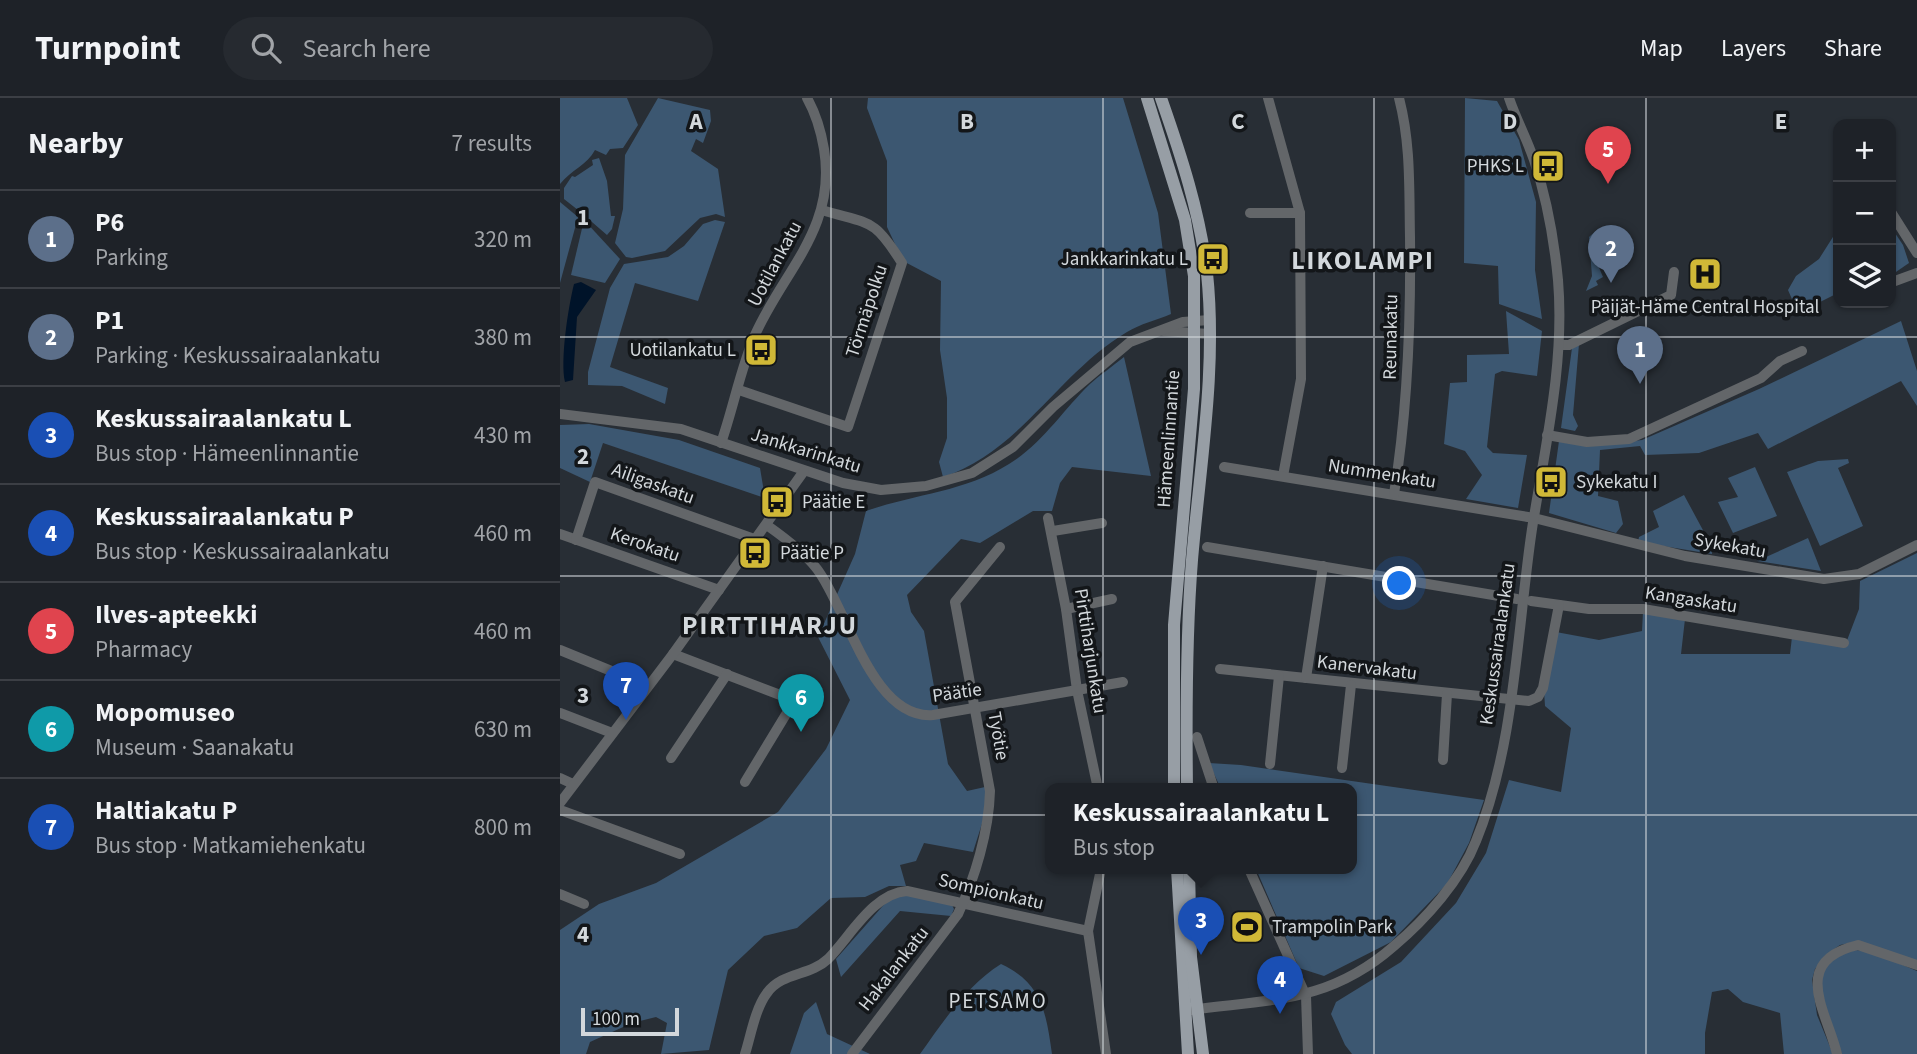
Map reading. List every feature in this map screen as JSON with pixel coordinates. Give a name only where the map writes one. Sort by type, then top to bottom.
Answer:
[{"type":"main road","name":"Hämeenlinnantie","points":[[1147,98],[1185,220],[1194,276],[1194,389],[1174,625],[1174,783]]},
{"type":"main road","name":"Hämeenlinnantie","points":[[1161,98],[1184,164],[1201,235],[1209,320],[1203,456],[1188,628],[1188,783]]},
{"type":"main road","points":[[1177,874],[1190,1010],[1203,1054]]},
{"type":"main road","points":[[1188,1054],[1191,957],[1189,874]]},
{"type":"street","name":"Uotilankatu","points":[[721,443],[755,335],[807,246],[822,210],[827,179],[825,155],[821,133],[807,98]]},
{"type":"street","points":[[1268,98],[1300,213],[1301,379],[1283,476]]},
{"type":"street","name":"Reunakatu","points":[[1394,494],[1407,401],[1410,339],[1409,145],[1399,98]]},
{"type":"street","points":[[1503,98],[1515,115]]},
{"type":"street","name":"Keskussairaalankatu","points":[[1190,1010],[1306,996],[1355,974],[1395,946],[1448,888],[1475,844],[1493,794],[1509,700],[1559,345],[1558,282],[1551,225],[1535,161],[1509,98]]},
{"type":"street","name":"Törmäpolku","points":[[739,390],[848,427],[902,263],[882,231],[858,219],[822,210]]},
{"type":"street","points":[[1250,213],[1300,213]]},
{"type":"street","points":[[1896,220],[1917,253]]},
{"type":"street","points":[[1559,345],[1569,345],[1671,295],[1674,272]]},
{"type":"street","points":[[1896,281],[1917,273]]},
{"type":"street","name":"Jankkarinkatu","points":[[560,414],[681,429],[804,471],[881,490],[926,486],[972,473],[1013,447],[1112,355],[1130,342],[1163,331],[1194,327],[1209,320]]},
{"type":"street","name":"Jankkarinkatu","points":[[1194,327],[1209,334]]},
{"type":"street","points":[[1547,435],[1587,442],[1629,439],[1761,378],[1801,349]]},
{"type":"street","name":"Nummenkatu","points":[[1224,467],[1534,518]]},
{"type":"street","points":[[560,803],[757,541],[804,471]]},
{"type":"street","name":"Ailigaskatu","points":[[576,540],[595,482],[757,541]]},
{"type":"street","name":"Pirttiharjunkatu","points":[[1048,518],[1053,531],[1066,608],[1077,691],[1097,783]]},
{"type":"street","name":"Sykekatu","points":[[1534,518],[1685,556],[1824,579],[1859,573],[1917,545]]},
{"type":"street","points":[[1053,531],[1102,523]]},
{"type":"street","name":"Päätie","points":[[768,526],[817,569],[870,672],[895,701],[927,715],[1124,682]]},
{"type":"street","name":"Kerokatu","points":[[560,534],[719,590]]},
{"type":"street","name":"Työtie","points":[[963,904],[990,812],[990,791],[955,601],[1000,547]]},
{"type":"street","points":[[1207,547],[1517,599]]},
{"type":"street","points":[[1306,678],[1323,566]]},
{"type":"street","points":[[1066,608],[1112,599]]},
{"type":"street","name":"Kangaskatu","points":[[1531,601],[1643,609],[1844,643]]},
{"type":"street","name":"Kanervakatu","points":[[1220,669],[1351,685],[1530,701],[1538,697],[1543,688],[1559,605]]},
{"type":"street","points":[[560,650],[648,686]]},
{"type":"street","points":[[673,654],[784,694],[790,702],[788,712],[745,782]]},
{"type":"street","points":[[671,758],[727,674]]},
{"type":"street","points":[[1270,764],[1279,676]]},
{"type":"street","points":[[1342,768],[1351,685]]},
{"type":"street","points":[[1443,760],[1447,694]]},
{"type":"street","points":[[560,712],[612,733]]},
{"type":"street","points":[[1197,737],[1212,783]]},
{"type":"street","points":[[560,778],[573,784]]},
{"type":"street","points":[[560,810],[680,854]]},
{"type":"street","points":[[1100,874],[1088,931],[1106,1054]]},
{"type":"street","points":[[1251,874],[1306,996],[1311,1053]]},
{"type":"street","name":"Sompionkatu","points":[[745,1054],[767,993],[785,978],[826,961],[886,897],[907,891],[1088,931]]},
{"type":"street","points":[[560,894],[584,904]]},
{"type":"street","name":"Hakalankatu","points":[[852,1054],[958,915],[963,904]]},
{"type":"street","points":[[1837,1054],[1821,1011],[1816,983],[1820,971],[1832,956],[1858,945],[1917,965]]},
{"type":"shaded area","points":[[560,98],[627,98],[638,125],[623,148],[610,149],[606,155],[595,150],[588,160],[560,184]]},
{"type":"shaded area","points":[[658,98],[710,110],[711,121],[703,143],[696,139],[691,151],[718,169],[725,217],[716,214],[700,218],[665,251],[626,257],[615,243],[623,209],[625,155]]},
{"type":"shaded area","points":[[868,98],[1123,98],[1158,213],[1171,314],[1132,329],[1103,349],[995,449],[970,465],[943,477],[939,462],[947,438],[947,398],[940,350],[941,281],[903,261],[887,227],[887,161],[867,108]]},
{"type":"shaded area","points":[[1465,98],[1497,101],[1519,140],[1536,202],[1535,270],[1542,319],[1499,304],[1498,266],[1464,263]]},
{"type":"shaded area","points":[[599,158],[607,181],[611,216],[615,216],[612,229],[607,235],[585,216],[587,210],[583,214],[564,199],[564,188],[572,176],[575,177],[593,165],[592,160]]},
{"type":"shaded area","points":[[560,202],[578,217],[560,283]]},
{"type":"shaded area","points":[[584,220],[620,259],[605,283],[571,275]]},
{"type":"shaded area","points":[[715,220],[725,222],[698,301],[635,283],[610,367],[668,388],[665,404],[622,386],[588,385],[588,372],[610,288],[624,264],[668,257],[684,246],[703,224]]},
{"type":"shaded area","points":[[1598,229],[1605,238],[1593,244],[1599,256],[1595,258],[1603,277],[1596,281],[1598,285],[1586,291],[1592,276],[1589,237]]},
{"type":"shaded area","points":[[1896,234],[1903,245],[1909,263],[1896,272]]},
{"type":"shaded area","points":[[1833,237],[1833,296],[1798,313],[1788,290],[1796,276],[1819,259]]},
{"type":"shaded area","points":[[581,282],[596,290],[577,317],[573,380],[565,382],[564,348],[569,306],[574,284]]},
{"type":"shaded area","points":[[1506,311],[1542,331],[1537,376],[1502,371],[1495,374],[1487,447],[1493,453],[1527,455],[1518,508],[1466,499],[1482,475],[1465,451],[1444,444],[1450,383],[1467,382],[1467,355],[1509,354]]},
{"type":"shaded area","points":[[1901,321],[1917,371],[1917,406],[1901,381],[1768,449],[1758,433],[1699,453],[1645,455],[1640,446],[1600,450],[1598,496],[1618,501],[1623,524],[1616,533],[1549,513],[1559,441],[1589,446],[1642,440],[1759,389]]},
{"type":"shaded area","points":[[1579,344],[1573,415],[1578,426],[1575,431],[1561,428],[1572,348]]},
{"type":"shaded area","points":[[1124,357],[1151,476],[1072,467],[1060,483],[1052,511],[1033,511],[980,543],[961,539],[907,595],[911,612],[924,631],[948,764],[967,791],[985,787],[986,811],[973,852],[924,843],[916,861],[900,865],[906,886],[889,886],[865,897],[831,898],[797,928],[764,936],[728,970],[709,1050],[661,1054],[667,1023],[656,1017],[632,1023],[590,1042],[586,1054],[560,1054],[560,930],[599,904],[656,883],[778,812],[826,749],[850,700],[818,637],[855,554],[866,511],[957,487],[1009,464],[1032,447],[1090,384]]},
{"type":"shaded area","points":[[589,424],[679,440],[760,468],[765,498],[603,443],[590,482],[560,468],[560,425]]},
{"type":"shaded area","points":[[1848,459],[1849,463],[1838,468],[1863,526],[1820,546],[1787,472],[1818,461]]},
{"type":"shaded area","points":[[1755,467],[1777,516],[1733,533],[1718,502],[1738,497],[1728,478]]},
{"type":"shaded area","points":[[1684,495],[1711,545],[1712,554],[1638,542],[1639,537],[1659,527],[1653,511]]},
{"type":"shaded area","points":[[1808,538],[1821,571],[1757,561]]},
{"type":"shaded area","points":[[1917,553],[1917,962],[1859,941],[1840,945],[1830,952],[1815,969],[1812,980],[1817,1015],[1833,1054],[1784,1054],[1780,1013],[1743,1002],[1728,989],[1712,992],[1705,1033],[1705,1054],[1352,1054],[1331,1014],[1336,1002],[1401,962],[1456,903],[1486,853],[1509,780],[1561,792],[1571,728],[1545,706],[1544,691],[1556,632],[1599,640],[1642,631],[1643,612],[1685,619],[1681,654],[1790,654],[1792,637],[1846,643],[1859,609],[1860,581]]},
{"type":"shaded area","points":[[1209,763],[1241,765],[1484,800],[1469,843],[1447,884],[1391,942],[1324,976],[1299,968],[1258,874],[1357,874],[1357,783],[1218,783]]},
{"type":"shaded area","points":[[908,894],[952,905],[954,909],[951,916],[900,911],[841,977],[836,959],[888,900]]},
{"type":"shaded area","points":[[1856,950],[1872,952],[1917,971],[1917,1054],[1842,1054],[1825,1009],[1822,979],[1827,966],[1838,956]]},
{"type":"shaded area","points":[[1001,964],[1025,980],[1040,1000],[1052,1054],[920,1054],[966,993]]},
{"type":"shaded area","points":[[816,1002],[827,1034],[870,1054],[790,1054],[804,1013]]},
{"type":"place","name":"PHKS L","points":[[1548,166]]},
{"type":"place","name":"Ilves-apteekki","points":[[1608,184]]},
{"type":"place","name":"Jankkarinkatu L","points":[[1213,259]]},
{"type":"place","name":"Päijät-Häme Central Hospital","points":[[1705,274]]},
{"type":"place","name":"P1","points":[[1611,283]]},
{"type":"place","name":"Uotilankatu L","points":[[761,350]]},
{"type":"place","name":"P6","points":[[1640,384]]},
{"type":"place","name":"Sykekatu I","points":[[1551,482]]},
{"type":"place","name":"Päätie E","points":[[777,502]]},
{"type":"place","name":"Päätie P","points":[[755,553]]},
{"type":"place","name":"Haltiakatu P","points":[[626,720]]},
{"type":"place","name":"Mopomuseo","points":[[801,732]]},
{"type":"place","name":"Trampolin Park","points":[[1247,927]]},
{"type":"place","name":"Keskussairaalankatu L","points":[[1201,955]]},
{"type":"place","name":"Keskussairaalankatu P","points":[[1280,1014]]},
{"type":"district","name":"LIKOLAMPI","points":[[1363,260]]},
{"type":"district","name":"PIRTTIHARJU","points":[[770,625]]},
{"type":"district","name":"PETSAMO","points":[[998,1001]]}]
